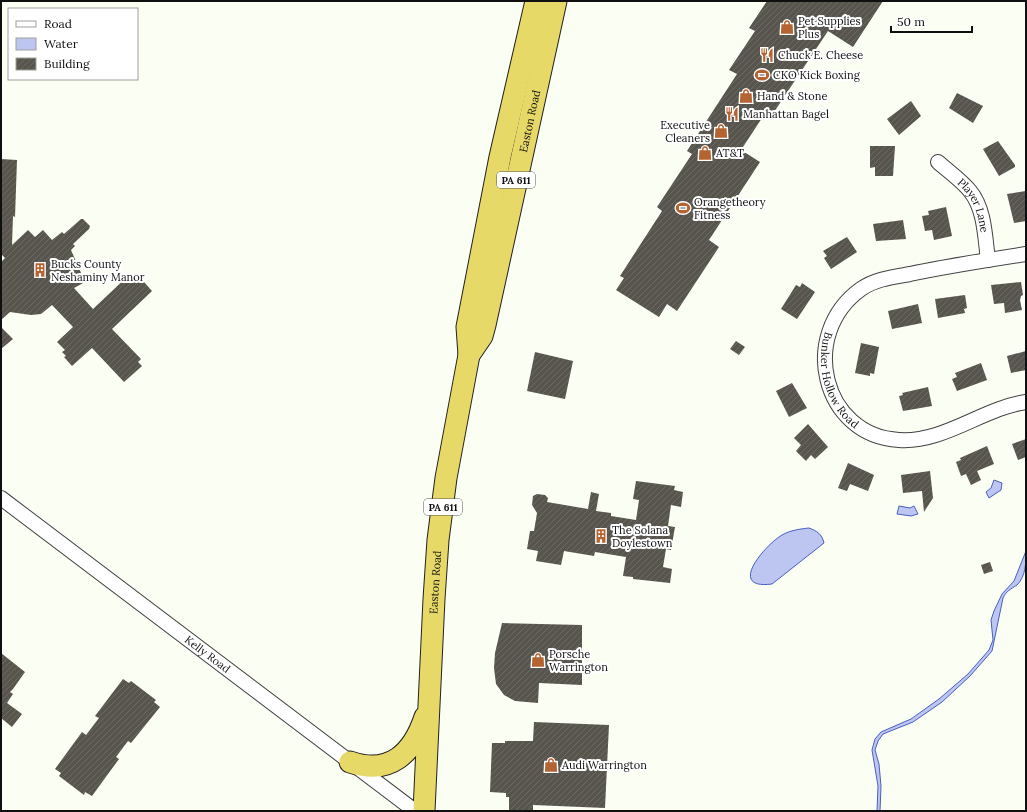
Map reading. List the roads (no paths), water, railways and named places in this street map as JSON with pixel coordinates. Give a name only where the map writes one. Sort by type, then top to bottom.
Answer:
[{"type":"highway","name":"Easton Road","points":[[424,811],[438,540],[446,478],[469,355],[467,337],[469,320],[500,157],[536,1]]},
{"type":"highway","name":"Easton Road","points":[[469,355],[482,336],[485,325],[556,1]]},
{"type":"highway","points":[[350,762],[376,767],[393,762],[408,749],[415,740],[429,707]]},
{"type":"street","name":"Player Lane","points":[[938,162],[963,183],[977,201],[988,260]]},
{"type":"street","name":"Bunker Hollow Road","points":[[1026,254],[882,280],[861,289],[848,300],[831,326],[824,354],[827,380],[836,401],[855,422],[869,432],[897,440],[919,440],[930,437],[999,409],[1026,402]]},
{"type":"street","name":"Kelly Road","points":[[1,498],[414,811]]},
{"type":"water","points":[[994,480],[1002,483],[1001,490],[989,498],[986,492],[991,488]]},
{"type":"water","points":[[899,506],[910,508],[914,506],[918,514],[911,516],[897,514]]},
{"type":"water","points":[[809,528],[819,533],[824,543],[772,584],[759,584],[752,580],[750,574],[753,566],[759,556],[775,540],[789,532]]},
{"type":"water","points":[[1026,551],[1025,569],[1022,577],[1017,585],[1007,592],[1003,598],[992,651],[970,676],[942,702],[913,722],[883,734],[878,741],[875,750],[879,764],[881,786],[880,811],[877,811],[878,786],[872,750],[875,739],[881,732],[911,719],[939,699],[968,674],[989,650],[993,640],[991,620],[994,611],[1002,594],[1014,581]]},
{"type":"place","name":"Pet Supplies Plus","points":[[787,27]]},
{"type":"place","name":"Chuck E. Cheese","points":[[767,55]]},
{"type":"place","name":"CKO Kick Boxing","points":[[762,75]]},
{"type":"place","name":"Hand & Stone","points":[[746,96]]},
{"type":"place","name":"Manhattan Bagel","points":[[732,114]]},
{"type":"place","name":"Executive Cleaners","points":[[721,131]]},
{"type":"place","name":"AT&T","points":[[705,153]]},
{"type":"place","name":"Orangetheory Fitness","points":[[683,208]]},
{"type":"place","name":"Bucks County Neshaminy Manor","points":[[40,270]]},
{"type":"place","name":"The Solana Doylestown","points":[[601,536]]},
{"type":"place","name":"Porsche Warrington","points":[[538,660]]},
{"type":"place","name":"Audi Warrington","points":[[551,765]]}]
